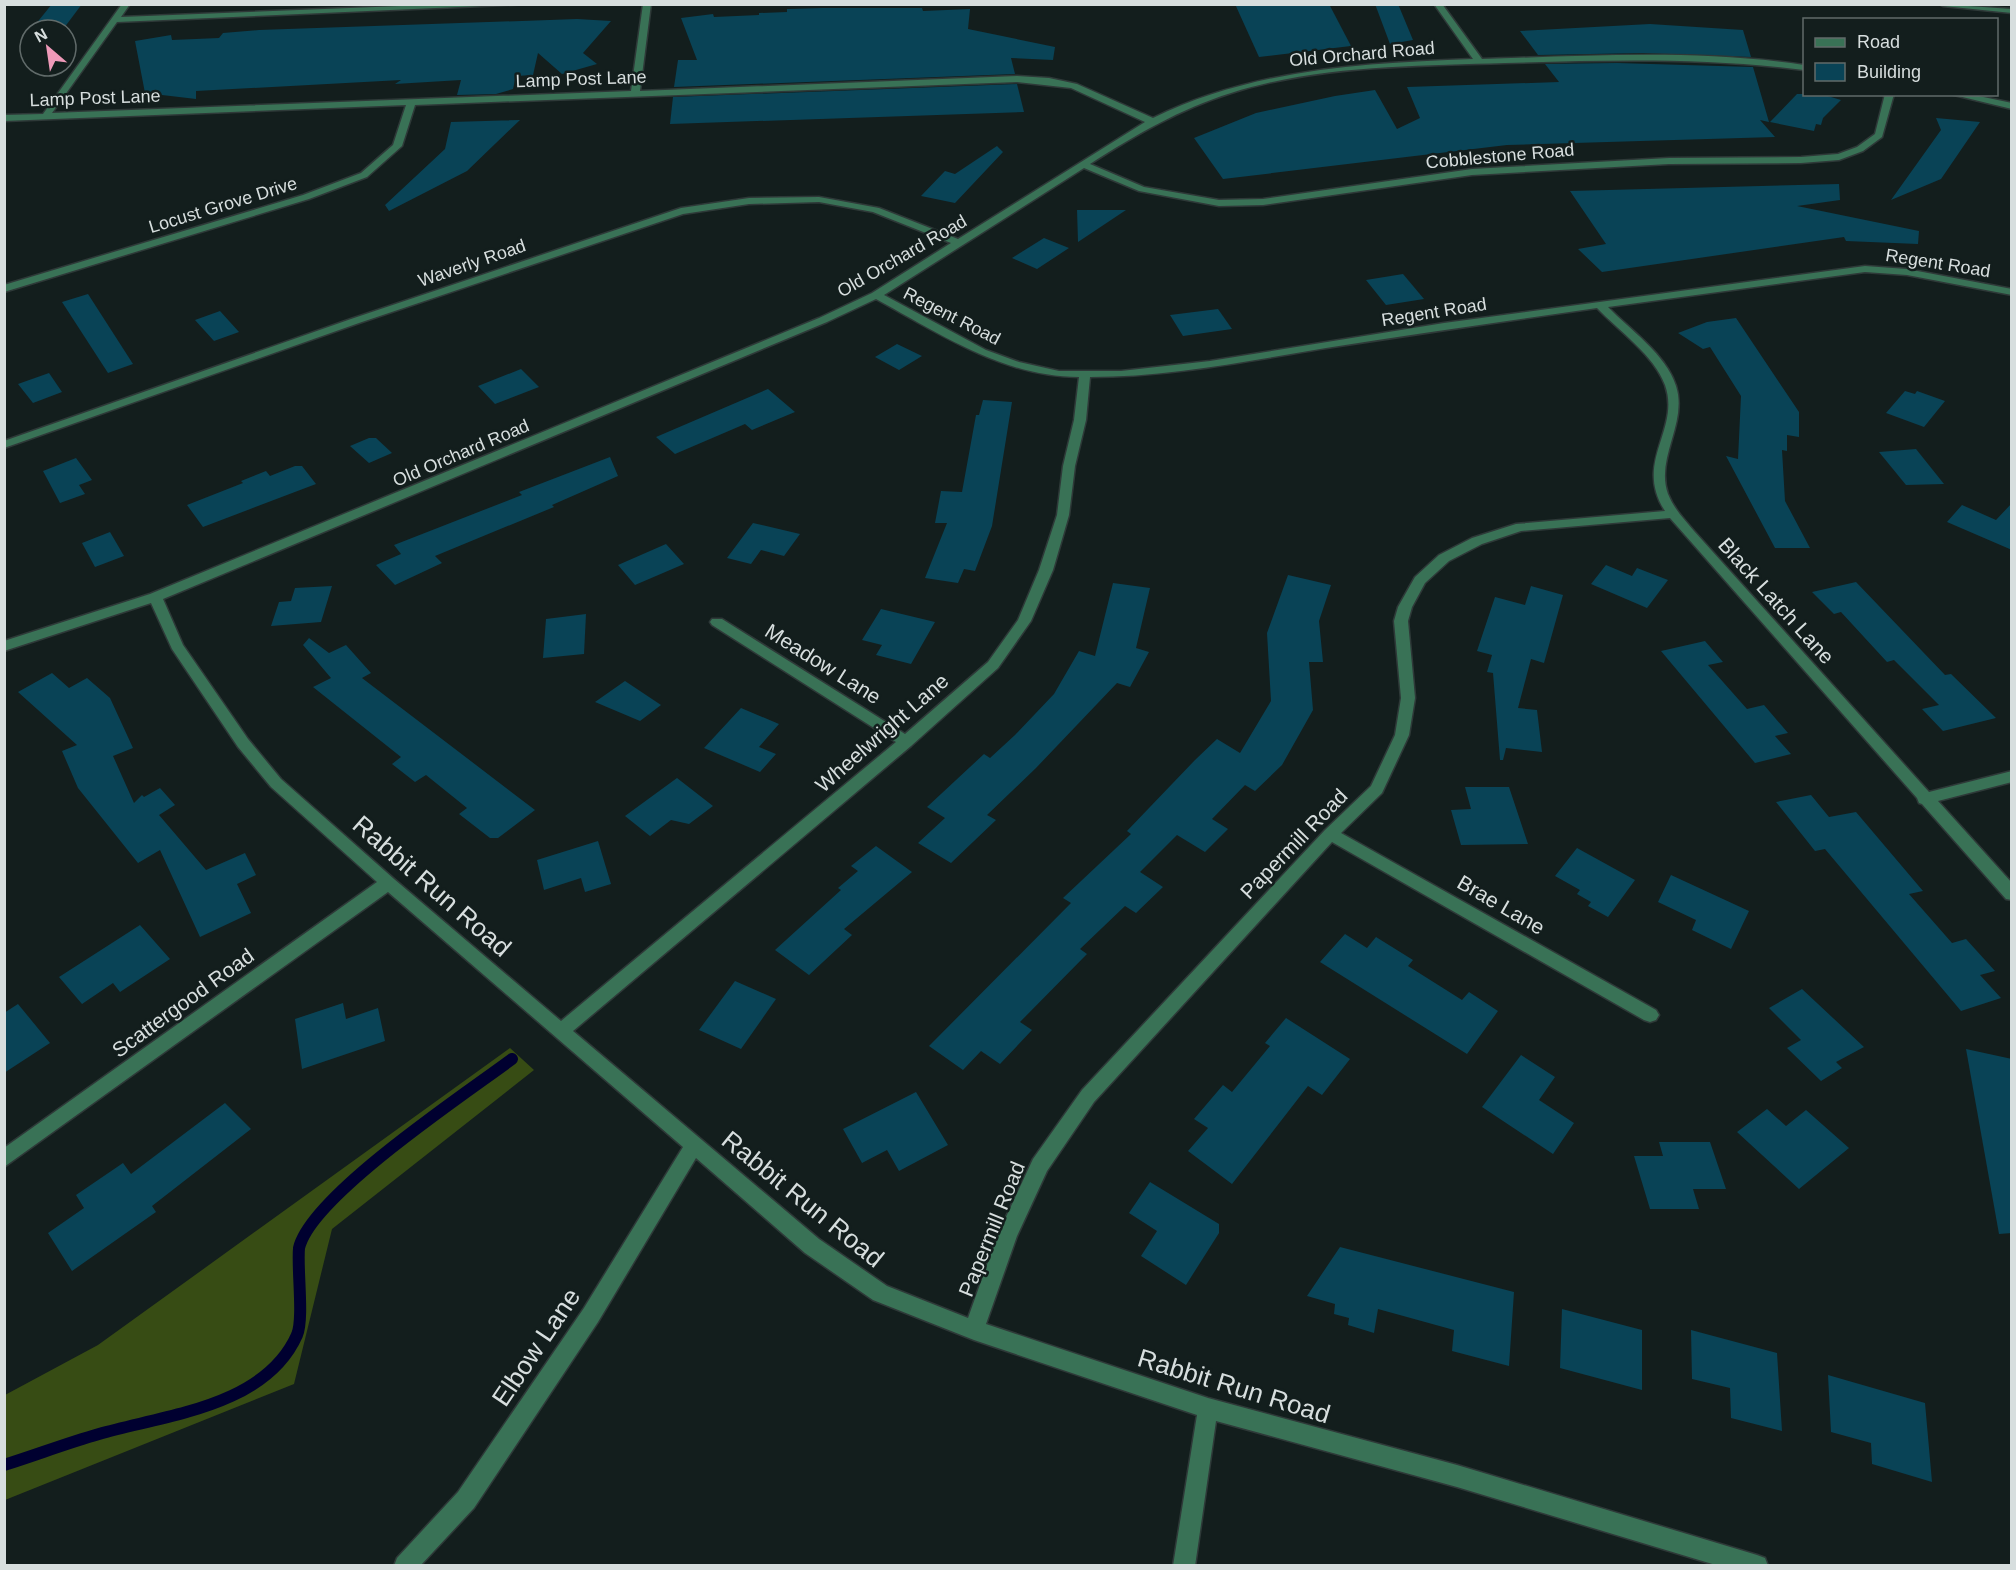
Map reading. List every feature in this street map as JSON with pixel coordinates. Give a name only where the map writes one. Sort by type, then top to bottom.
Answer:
[{"type":"street","points":[[46,116],[126,4]]},
{"type":"street","points":[[116,20],[372,7],[526,4]]},
{"type":"street","points":[[635,93],[647,4]]},
{"type":"street","points":[[1438,4],[1479,61]]},
{"type":"street","points":[[1943,4],[2012,11]]},
{"type":"street","name":"Old Orchard Road","points":[[4,646],[155,597],[631,400],[876,295],[1151,121],[1216,93],[1283,77],[1355,68],[1479,61],[1711,56],[1803,67]]},
{"type":"street","name":"Lamp Post Lane","points":[[4,118],[1017,79],[1049,81],[1074,86],[1151,121]]},
{"type":"street","name":"Cobblestone Road","points":[[1083,164],[1142,189],[1219,203],[1263,202],[1472,172],[1669,161],[1811,159],[1839,156],[1860,149],[1879,135],[1889,96]]},
{"type":"street","points":[[1964,96],[2012,106]]},
{"type":"street","name":"Locust Grove Drive","points":[[4,289],[306,197],[363,175],[398,146],[411,102]]},
{"type":"street","name":"Waverly Road","points":[[4,446],[400,306],[681,211],[730,203],[823,199],[865,207],[959,243]]},
{"type":"street","name":"Regent Road","points":[[876,295],[982,352],[1016,365],[1059,374],[1121,374],[1210,364],[1444,326],[1866,269],[1907,272],[2012,292]]},
{"type":"street","name":"Black Latch Lane","points":[[1600,305],[1660,368],[1670,384],[1675,401],[1658,475],[1661,494],[1689,534],[1924,799],[2012,894]]},
{"type":"street","name":"Wheelwright Lane","points":[[561,1031],[906,742],[993,665],[1024,621],[1046,570],[1064,514],[1069,466],[1080,420],[1085,374]]},
{"type":"street","name":"Papermill Road","points":[[974,1330],[1008,1234],[1040,1165],[1088,1096],[1330,834],[1377,789],[1402,735],[1408,698],[1401,621],[1405,607],[1420,580],[1444,558],[1477,541],[1520,527],[1675,514]]},
{"type":"street","name":"Rabbit Run Road","points":[[155,597],[177,646],[243,743],[276,783],[388,883],[812,1246],[880,1293],[974,1330],[1208,1408],[1456,1476],[1757,1566]]},
{"type":"street","name":"Meadow Lane","points":[[717,622],[906,742]]},
{"type":"street","points":[[1924,799],[2012,776]]},
{"type":"street","name":"Brae Lane","points":[[1330,834],[1650,1015]]},
{"type":"street","name":"Scattergood Road","points":[[4,1159],[388,883]]},
{"type":"street","name":"Elbow Lane","points":[[405,1566],[466,1500],[591,1315],[694,1145]]},
{"type":"street","points":[[1184,1566],[1208,1408]]},
{"type":"green space","points":[[510,1048],[534,1070],[332,1229],[294,1384],[5,1500],[5,1395],[98,1345]]},
{"type":"building","points":[[52,4],[82,4],[72,18],[41,18]]},
{"type":"building","points":[[1235,4],[1329,4],[1351,46],[1259,57]]},
{"type":"building","points":[[1375,4],[1398,4],[1413,40],[1390,44]]},
{"type":"building","points":[[922,8],[923,11],[970,9],[968,29],[1055,47],[1053,60],[1011,58],[1015,74],[674,87],[678,60],[697,60],[681,18],[713,14],[714,17],[759,15],[759,13],[787,12],[787,9]]},
{"type":"building","points":[[577,19],[611,21],[583,53],[597,64],[562,74],[538,53],[533,75],[516,76],[513,89],[496,94],[457,95],[461,80],[395,84],[401,80],[196,91],[196,99],[145,93],[135,41],[171,35],[172,40],[219,38],[223,33],[259,30]]},
{"type":"building","points":[[1650,24],[1743,30],[1751,57],[1643,53],[1538,55],[1520,31]]},
{"type":"building","points":[[1617,63],[1753,67],[1769,122],[1760,120],[1775,137],[1507,145],[1223,179],[1194,138],[1256,113],[1375,90],[1397,129],[1420,118],[1407,87],[1559,82],[1545,64]]},
{"type":"building","points":[[1017,84],[1024,112],[670,124],[673,97]]},
{"type":"building","points":[[1797,94],[1828,96],[1841,100],[1823,118],[1821,125],[1816,124],[1814,131],[1770,122]]},
{"type":"building","points":[[1936,118],[1980,122],[1941,179],[1891,200],[1941,130]]},
{"type":"building","points":[[520,120],[467,171],[389,211],[385,205],[445,149],[451,122]]},
{"type":"building","points":[[997,146],[1003,152],[955,203],[921,196],[945,171],[955,174]]},
{"type":"building","points":[[1839,184],[1840,200],[1797,206],[1919,231],[1918,244],[1846,241],[1844,237],[1602,272],[1578,249],[1606,244],[1570,191]]},
{"type":"building","points":[[1077,210],[1126,210],[1078,242]]},
{"type":"building","points":[[1044,238],[1069,248],[1037,269],[1012,258]]},
{"type":"building","points":[[1403,274],[1424,299],[1386,305],[1366,280]]},
{"type":"building","points":[[88,294],[133,364],[108,373],[62,302]]},
{"type":"building","points":[[1218,309],[1232,329],[1183,336],[1170,315]]},
{"type":"building","points":[[220,311],[239,332],[214,341],[195,320]]},
{"type":"building","points":[[1736,318],[1799,412],[1799,437],[1787,435],[1787,451],[1782,450],[1785,501],[1810,548],[1775,548],[1726,456],[1738,459],[1741,396],[1710,347],[1703,349],[1678,333],[1707,322]]},
{"type":"building","points":[[897,344],[922,356],[899,370],[875,357]]},
{"type":"building","points":[[521,369],[539,387],[495,404],[478,386]]},
{"type":"building","points":[[49,373],[62,392],[33,403],[18,384]]},
{"type":"building","points":[[768,389],[795,412],[752,430],[745,424],[675,454],[656,437]]},
{"type":"building","points":[[1905,391],[1915,394],[1917,391],[1945,401],[1924,427],[1886,413]]},
{"type":"building","points":[[983,400],[1012,402],[992,526],[975,571],[964,569],[958,583],[925,578],[947,523],[935,523],[941,491],[962,492],[976,415],[979,415]]},
{"type":"building","points":[[369,438],[376,438],[392,453],[369,463],[350,446]]},
{"type":"building","points":[[1916,449],[1944,484],[1906,485],[1879,452]]},
{"type":"building","points":[[610,457],[618,476],[552,505],[554,507],[435,556],[442,563],[395,585],[376,565],[401,554],[394,545],[522,495],[519,492]]},
{"type":"building","points":[[76,458],[92,480],[79,485],[85,494],[60,503],[43,471]]},
{"type":"building","points":[[295,466],[302,466],[316,484],[203,527],[187,505],[243,483],[241,481],[266,471],[270,476]]},
{"type":"building","points":[[2012,503],[2012,550],[1947,522],[1962,505],[1996,520]]},
{"type":"building","points":[[753,523],[800,534],[784,556],[761,550],[751,564],[727,558]]},
{"type":"building","points":[[110,532],[124,556],[95,567],[82,543]]},
{"type":"building","points":[[666,544],[684,564],[635,585],[618,565]]},
{"type":"building","points":[[1606,565],[1632,576],[1637,568],[1668,580],[1647,608],[1591,584]]},
{"type":"building","points":[[1288,575],[1331,585],[1319,621],[1323,662],[1309,662],[1313,710],[1282,765],[1255,791],[1245,785],[1212,819],[1228,829],[1205,852],[1177,835],[1140,872],[1163,887],[1136,913],[1125,906],[1080,949],[1087,954],[1020,1022],[1032,1030],[1000,1064],[981,1051],[963,1070],[929,1046],[1071,903],[1063,898],[1131,834],[1127,831],[1217,739],[1240,753],[1271,701],[1267,633]]},
{"type":"building","points":[[1856,582],[1945,675],[1951,674],[1996,718],[1943,731],[1922,709],[1939,705],[1894,660],[1887,662],[1841,612],[1834,614],[1812,592]]},
{"type":"building","points":[[1113,583],[1150,588],[1136,648],[1149,652],[1130,687],[1117,683],[1036,768],[987,815],[996,820],[951,863],[918,843],[945,818],[927,807],[984,754],[990,758],[1015,735],[1054,694],[1079,651],[1095,656]]},
{"type":"building","points":[[332,586],[321,622],[271,626],[279,602],[291,601],[295,588]]},
{"type":"building","points":[[1531,586],[1563,595],[1544,663],[1531,659],[1518,708],[1537,710],[1542,752],[1506,748],[1503,760],[1500,760],[1493,673],[1487,672],[1492,655],[1477,651],[1495,597],[1525,605]]},
{"type":"building","points":[[881,609],[935,622],[911,664],[876,655],[882,645],[862,640]]},
{"type":"building","points":[[586,614],[584,654],[543,658],[546,619]]},
{"type":"building","points":[[309,638],[329,653],[346,645],[371,673],[362,678],[535,810],[498,838],[490,838],[459,814],[467,808],[426,775],[415,782],[392,764],[401,757],[313,687],[331,678],[303,645]]},
{"type":"building","points":[[1705,641],[1723,662],[1708,665],[1747,709],[1764,705],[1788,733],[1775,736],[1791,754],[1755,763],[1661,651]]},
{"type":"building","points":[[52,673],[69,688],[87,678],[110,698],[133,748],[113,756],[134,803],[142,795],[144,797],[160,788],[175,805],[159,815],[206,870],[245,853],[256,875],[237,884],[251,913],[200,937],[160,850],[138,863],[78,788],[62,751],[77,745],[18,692]]},
{"type":"building","points":[[625,681],[661,705],[640,721],[595,702]]},
{"type":"building","points":[[741,708],[779,724],[759,747],[776,754],[760,772],[704,748]]},
{"type":"building","points":[[677,778],[713,806],[689,824],[671,820],[650,836],[625,816]]},
{"type":"building","points":[[1465,787],[1509,787],[1528,844],[1461,845],[1451,810],[1471,809]]},
{"type":"building","points":[[1811,795],[1829,817],[1856,812],[1923,891],[1909,894],[1952,943],[1966,939],[1995,971],[1980,975],[2001,998],[1961,1011],[1825,849],[1815,851],[1776,802]]},
{"type":"building","points":[[598,841],[611,884],[585,892],[581,878],[544,890],[537,860]]},
{"type":"building","points":[[876,846],[912,872],[844,929],[852,935],[809,975],[775,950],[841,890],[838,888],[858,871],[851,866]]},
{"type":"building","points":[[1577,848],[1635,880],[1608,917],[1588,906],[1591,902],[1577,894],[1580,890],[1555,876]]},
{"type":"building","points":[[1671,875],[1749,911],[1731,949],[1692,930],[1696,920],[1658,902]]},
{"type":"building","points":[[140,925],[170,959],[120,992],[113,983],[82,1004],[59,977]]},
{"type":"building","points":[[1345,934],[1367,948],[1376,937],[1413,960],[1408,966],[1462,1000],[1469,992],[1498,1011],[1467,1054],[1320,962]]},
{"type":"building","points":[[735,981],[776,999],[741,1049],[699,1030]]},
{"type":"building","points":[[1802,989],[1864,1047],[1836,1062],[1842,1068],[1821,1081],[1787,1048],[1801,1040],[1769,1008]]},
{"type":"building","points":[[343,1003],[346,1019],[378,1008],[385,1041],[302,1069],[295,1019]]},
{"type":"building","points":[[18,1004],[50,1043],[4,1073],[4,1013]]},
{"type":"building","points":[[1286,1018],[1350,1059],[1322,1095],[1308,1086],[1232,1184],[1188,1151],[1208,1128],[1194,1119],[1223,1085],[1232,1092],[1270,1046],[1265,1043]]},
{"type":"building","points":[[1966,1049],[2012,1059],[2012,1233],[1999,1234]]},
{"type":"building","points":[[1521,1055],[1555,1077],[1539,1100],[1574,1123],[1553,1154],[1482,1107]]},
{"type":"building","points":[[916,1092],[948,1145],[899,1171],[887,1150],[862,1163],[843,1129]]},
{"type":"building","points":[[225,1103],[251,1129],[152,1206],[156,1212],[72,1271],[48,1233],[84,1208],[76,1195],[123,1163],[131,1174]]},
{"type":"building","points":[[1767,1109],[1786,1126],[1806,1110],[1849,1148],[1799,1189],[1737,1132]]},
{"type":"building","points":[[1659,1142],[1710,1142],[1726,1189],[1693,1189],[1699,1209],[1650,1209],[1634,1156],[1663,1156]]},
{"type":"building","points":[[1150,1182],[1219,1224],[1219,1233],[1186,1285],[1141,1256],[1157,1231],[1129,1213]]},
{"type":"building","points":[[1340,1247],[1514,1292],[1509,1366],[1452,1351],[1454,1330],[1378,1309],[1374,1333],[1348,1325],[1349,1318],[1334,1314],[1335,1304],[1307,1296]]},
{"type":"building","points":[[1562,1309],[1642,1330],[1642,1390],[1560,1368]]},
{"type":"building","points":[[1691,1330],[1777,1353],[1782,1431],[1731,1418],[1730,1388],[1692,1379]]},
{"type":"building","points":[[1828,1375],[1925,1403],[1932,1482],[1872,1464],[1871,1443],[1831,1432]]},
{"type":"waterway","points":[[4,1465],[87,1438],[211,1404],[238,1393],[262,1378],[282,1359],[297,1335],[300,1317],[299,1248],[310,1226],[331,1201],[392,1147],[512,1059]]}]
